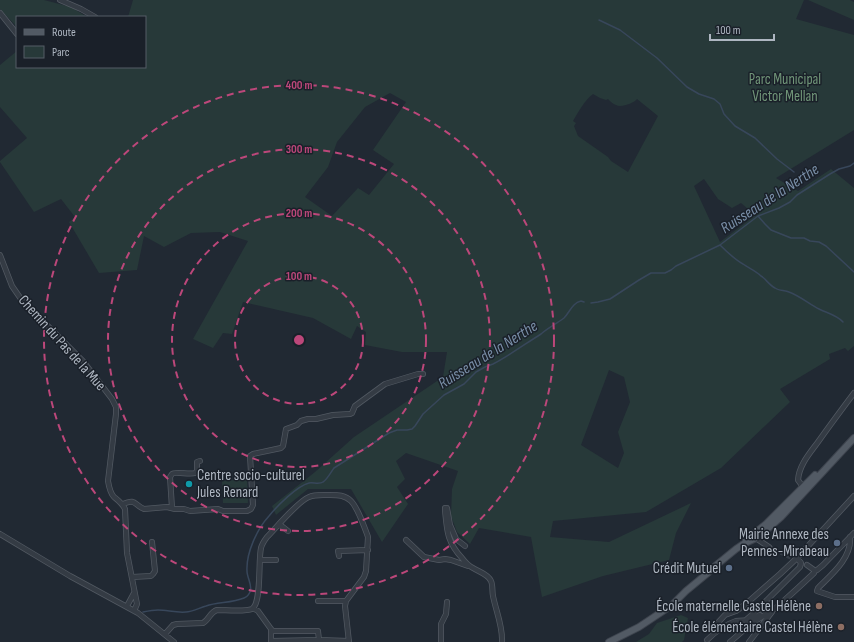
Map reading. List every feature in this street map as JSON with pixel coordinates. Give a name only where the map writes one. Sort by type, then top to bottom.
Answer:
[{"type":"main road","points":[[754,537],[854,437]]},
{"type":"main road","points":[[609,642],[639,627],[672,605],[714,566],[780,517],[801,494],[806,485]]},
{"type":"street","points":[[60,0],[93,16]]},
{"type":"street","points":[[0,13],[16,33]]},
{"type":"street","name":"Chemin du Pas de la Mue","points":[[0,255],[12,286],[21,299],[83,361],[112,399],[116,407],[108,481],[114,496],[123,504]]},
{"type":"street","points":[[134,611],[137,604],[127,553],[125,509],[123,504],[132,502],[144,509],[167,507],[190,510],[218,509],[223,511],[247,511],[253,505],[250,456],[281,448],[283,446],[286,429],[297,425],[301,421],[333,415],[350,414],[355,406],[385,384],[418,374],[423,374]]},
{"type":"street","points":[[806,485],[798,475],[802,465],[854,393]]},
{"type":"street","points":[[172,508],[170,477],[174,473],[195,473],[197,471],[197,462],[200,462]]},
{"type":"street","points":[[165,634],[177,624],[206,622],[214,611],[217,610],[244,610],[253,608],[256,603],[263,542],[279,524],[296,507],[309,497],[336,495],[343,496],[350,500],[354,505],[367,534],[368,550],[364,577],[346,601],[345,606],[349,642],[319,640],[271,641],[271,630],[258,611],[253,608]]},
{"type":"street","points":[[712,629],[725,615],[736,611],[747,603],[780,574],[797,558],[854,496]]},
{"type":"street","points":[[465,546],[456,539],[450,525],[446,508],[446,527],[450,543],[456,552],[473,568]]},
{"type":"street","points":[[279,524],[288,531]]},
{"type":"street","points":[[749,642],[776,608],[823,565],[854,533]]},
{"type":"street","points":[[0,534],[70,576],[127,606],[174,642]]},
{"type":"street","points":[[754,537],[769,547]]},
{"type":"street","points":[[850,537],[849,548],[845,559],[818,588],[817,591],[835,597],[854,597]]},
{"type":"street","points":[[406,540],[424,557],[439,560],[451,560],[473,568],[486,575],[491,581],[502,642]]},
{"type":"street","points":[[132,577],[150,576],[155,572],[152,542]]},
{"type":"street","points":[[339,556],[338,551],[368,550]]},
{"type":"street","points":[[747,619],[759,609],[800,567],[801,563],[797,558]]},
{"type":"street","points":[[260,560],[276,560]]},
{"type":"street","points":[[807,565],[815,571]]},
{"type":"street","points":[[127,606],[134,593]]},
{"type":"street","points":[[318,601],[346,601]]},
{"type":"street","points":[[441,642],[441,624],[446,614],[446,602]]},
{"type":"street","points":[[706,640],[717,631],[730,624],[747,619],[750,620],[776,608]]},
{"type":"street","points":[[730,642],[752,623],[776,608]]},
{"type":"street","points":[[271,630],[318,631],[319,640]]},
{"type":"green space","points":[[0,0],[44,0],[71,7],[85,16],[16,16],[16,26],[0,9]]},
{"type":"green space","name":"Parc Municipal Victor Mellan","points":[[133,0],[804,0],[796,19],[854,35],[854,130],[776,178],[798,191],[831,169],[854,188],[854,346],[848,351],[845,348],[829,354],[830,359],[780,389],[790,402],[721,468],[646,512],[553,521],[550,537],[609,542],[691,503],[676,533],[669,560],[603,576],[542,597],[531,537],[479,528],[470,544],[457,532],[451,516],[452,489],[458,471],[406,453],[396,461],[405,479],[397,487],[408,504],[382,542],[351,489],[308,489],[276,515],[272,506],[315,472],[354,437],[443,377],[447,352],[402,352],[365,345],[366,332],[357,326],[351,339],[313,318],[243,302],[232,334],[223,333],[213,348],[193,339],[248,241],[220,232],[191,233],[164,247],[144,236],[137,270],[99,273],[69,222],[75,217],[61,199],[34,212],[0,162],[27,138],[0,107],[0,65],[16,52],[16,68],[146,68],[146,16],[128,16]],"holes":[[[390,93],[406,102],[373,150],[394,164],[369,195],[358,188],[332,216],[305,197],[328,167],[337,142],[365,107]],[[593,94],[600,98],[606,100],[608,99],[618,106],[627,105],[637,99],[658,116],[628,172],[578,136],[574,126],[576,123],[573,121],[582,106]],[[704,179],[718,199],[732,208],[741,203],[748,209],[752,207],[757,214],[720,242],[694,186]],[[609,370],[624,377],[630,402],[618,432],[624,453],[618,468],[581,445]]]},
{"type":"green space","points":[[808,0],[850,0],[854,2],[854,20]]},
{"type":"green space","points":[[247,479],[248,503],[223,503],[222,481]]},
{"type":"green space","points":[[681,615],[688,618],[684,640],[682,642],[636,642],[649,634],[657,623]]},
{"type":"waterway","points":[[599,20],[620,30],[657,58],[687,87],[699,94],[714,99],[720,104],[724,114],[735,126],[755,138],[777,159],[794,172]]},
{"type":"waterway","name":"Ruisseau de la Nerthe","points":[[591,303],[610,299],[651,273],[665,273],[676,266],[720,245],[758,216],[790,202],[797,195],[830,174],[854,163]]},
{"type":"waterway","points":[[758,216],[771,230],[791,238],[804,238],[810,241],[819,242],[826,246],[854,272]]},
{"type":"waterway","points":[[720,245],[734,258],[757,273],[773,287],[778,290],[787,291],[835,316],[843,322]]},
{"type":"waterway","name":"Ruisseau de la Nerthe","points":[[143,612],[152,610],[188,612],[246,597],[251,590],[247,574],[250,549],[265,521],[288,497],[304,485],[323,482],[334,468],[389,433],[397,430],[412,429],[423,414],[444,395],[464,384],[476,372],[505,357],[541,334],[564,318],[571,308],[578,302],[584,302]]},
{"type":"tunnel","points":[[769,547],[807,565]]},
{"type":"place","name":"Centre socio-culturel Jules Renard","points":[[189,484]]},
{"type":"place","name":"Mairie Annexe des Pennes-Mirabeau","points":[[837,543]]},
{"type":"place","name":"Crédit Mutuel","points":[[729,568]]},
{"type":"place","name":"École maternelle Castel Hélène","points":[[819,606]]},
{"type":"place","name":"École élémentaire Castel Hélène","points":[[841,627]]}]
